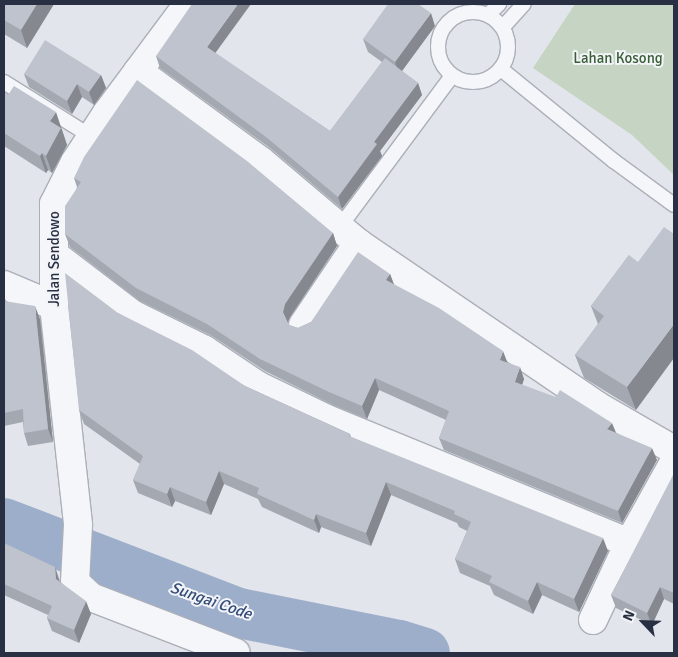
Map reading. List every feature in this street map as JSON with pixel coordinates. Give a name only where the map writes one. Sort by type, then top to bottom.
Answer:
[{"type":"street","name":"Jalan Sendowo","points":[[178,7],[138,71],[92,137],[54,204],[56,256],[54,306],[78,525],[75,582],[91,597],[236,653]]},
{"type":"street","points":[[138,71],[261,161],[348,235],[596,405],[672,466],[629,543],[593,620]]},
{"type":"street","points":[[303,325],[348,235]]},
{"type":"street","points":[[56,256],[132,314],[205,350],[257,385],[327,419],[629,543]]},
{"type":"street","points":[[4,286],[54,306]]},
{"type":"lane","points":[[488,15],[499,4]]},
{"type":"lane","points":[[502,27],[524,4]]},
{"type":"lane","points":[[463,13],[488,15],[502,27],[509,48],[501,69],[493,77],[472,83],[452,76],[438,54],[438,42],[443,29],[463,13]]},
{"type":"lane","points":[[501,69],[614,161],[674,205]]},
{"type":"lane","points":[[348,235],[452,76]]},
{"type":"lane","points":[[4,82],[92,137]]},
{"type":"green space","name":"Lahan Kosong","points":[[575,4],[674,4],[674,175],[632,135],[533,68]]},
{"type":"building","points":[[4,4],[37,4],[21,30],[4,20]]},
{"type":"building","points":[[192,4],[238,4],[207,47],[330,131],[385,58],[418,83],[374,142],[377,144],[338,197],[266,137],[156,56]]},
{"type":"building","points":[[388,4],[418,4],[431,13],[395,62],[363,39]]},
{"type":"building","points":[[45,40],[101,75],[89,92],[77,84],[67,101],[24,74]]},
{"type":"building","points":[[137,80],[247,161],[333,233],[285,304],[283,312],[289,325],[298,328],[311,322],[358,252],[390,274],[386,280],[439,308],[503,351],[500,360],[520,367],[515,382],[556,397],[560,390],[612,423],[607,429],[652,448],[618,511],[439,438],[449,411],[375,378],[362,406],[260,359],[207,324],[136,288],[65,234],[65,206],[81,182],[74,178],[84,157]]},
{"type":"building","points":[[14,86],[56,112],[50,121],[61,128],[46,156],[42,153],[40,156],[4,133],[4,92],[8,95]]},
{"type":"building","points":[[664,227],[674,234],[674,324],[627,387],[575,355],[604,316],[591,306],[629,255],[638,262]]},
{"type":"building","points":[[65,273],[118,313],[192,350],[245,386],[350,434],[349,436],[603,538],[574,599],[537,582],[528,601],[489,582],[492,576],[455,559],[471,522],[454,514],[455,511],[386,482],[366,533],[316,514],[314,520],[257,494],[259,488],[219,471],[206,502],[170,487],[167,494],[133,480],[143,456],[79,410]]},
{"type":"building","points":[[4,301],[35,306],[48,429],[24,433],[23,409],[4,413]]},
{"type":"building","points":[[673,475],[674,593],[660,587],[647,613],[611,595]]},
{"type":"building","points":[[4,543],[55,567],[56,579],[86,601],[74,630],[47,618],[52,606],[4,584]]},
{"type":"waterway","name":"Sungai Code","points":[[4,523],[239,613],[399,645],[425,653]]}]
